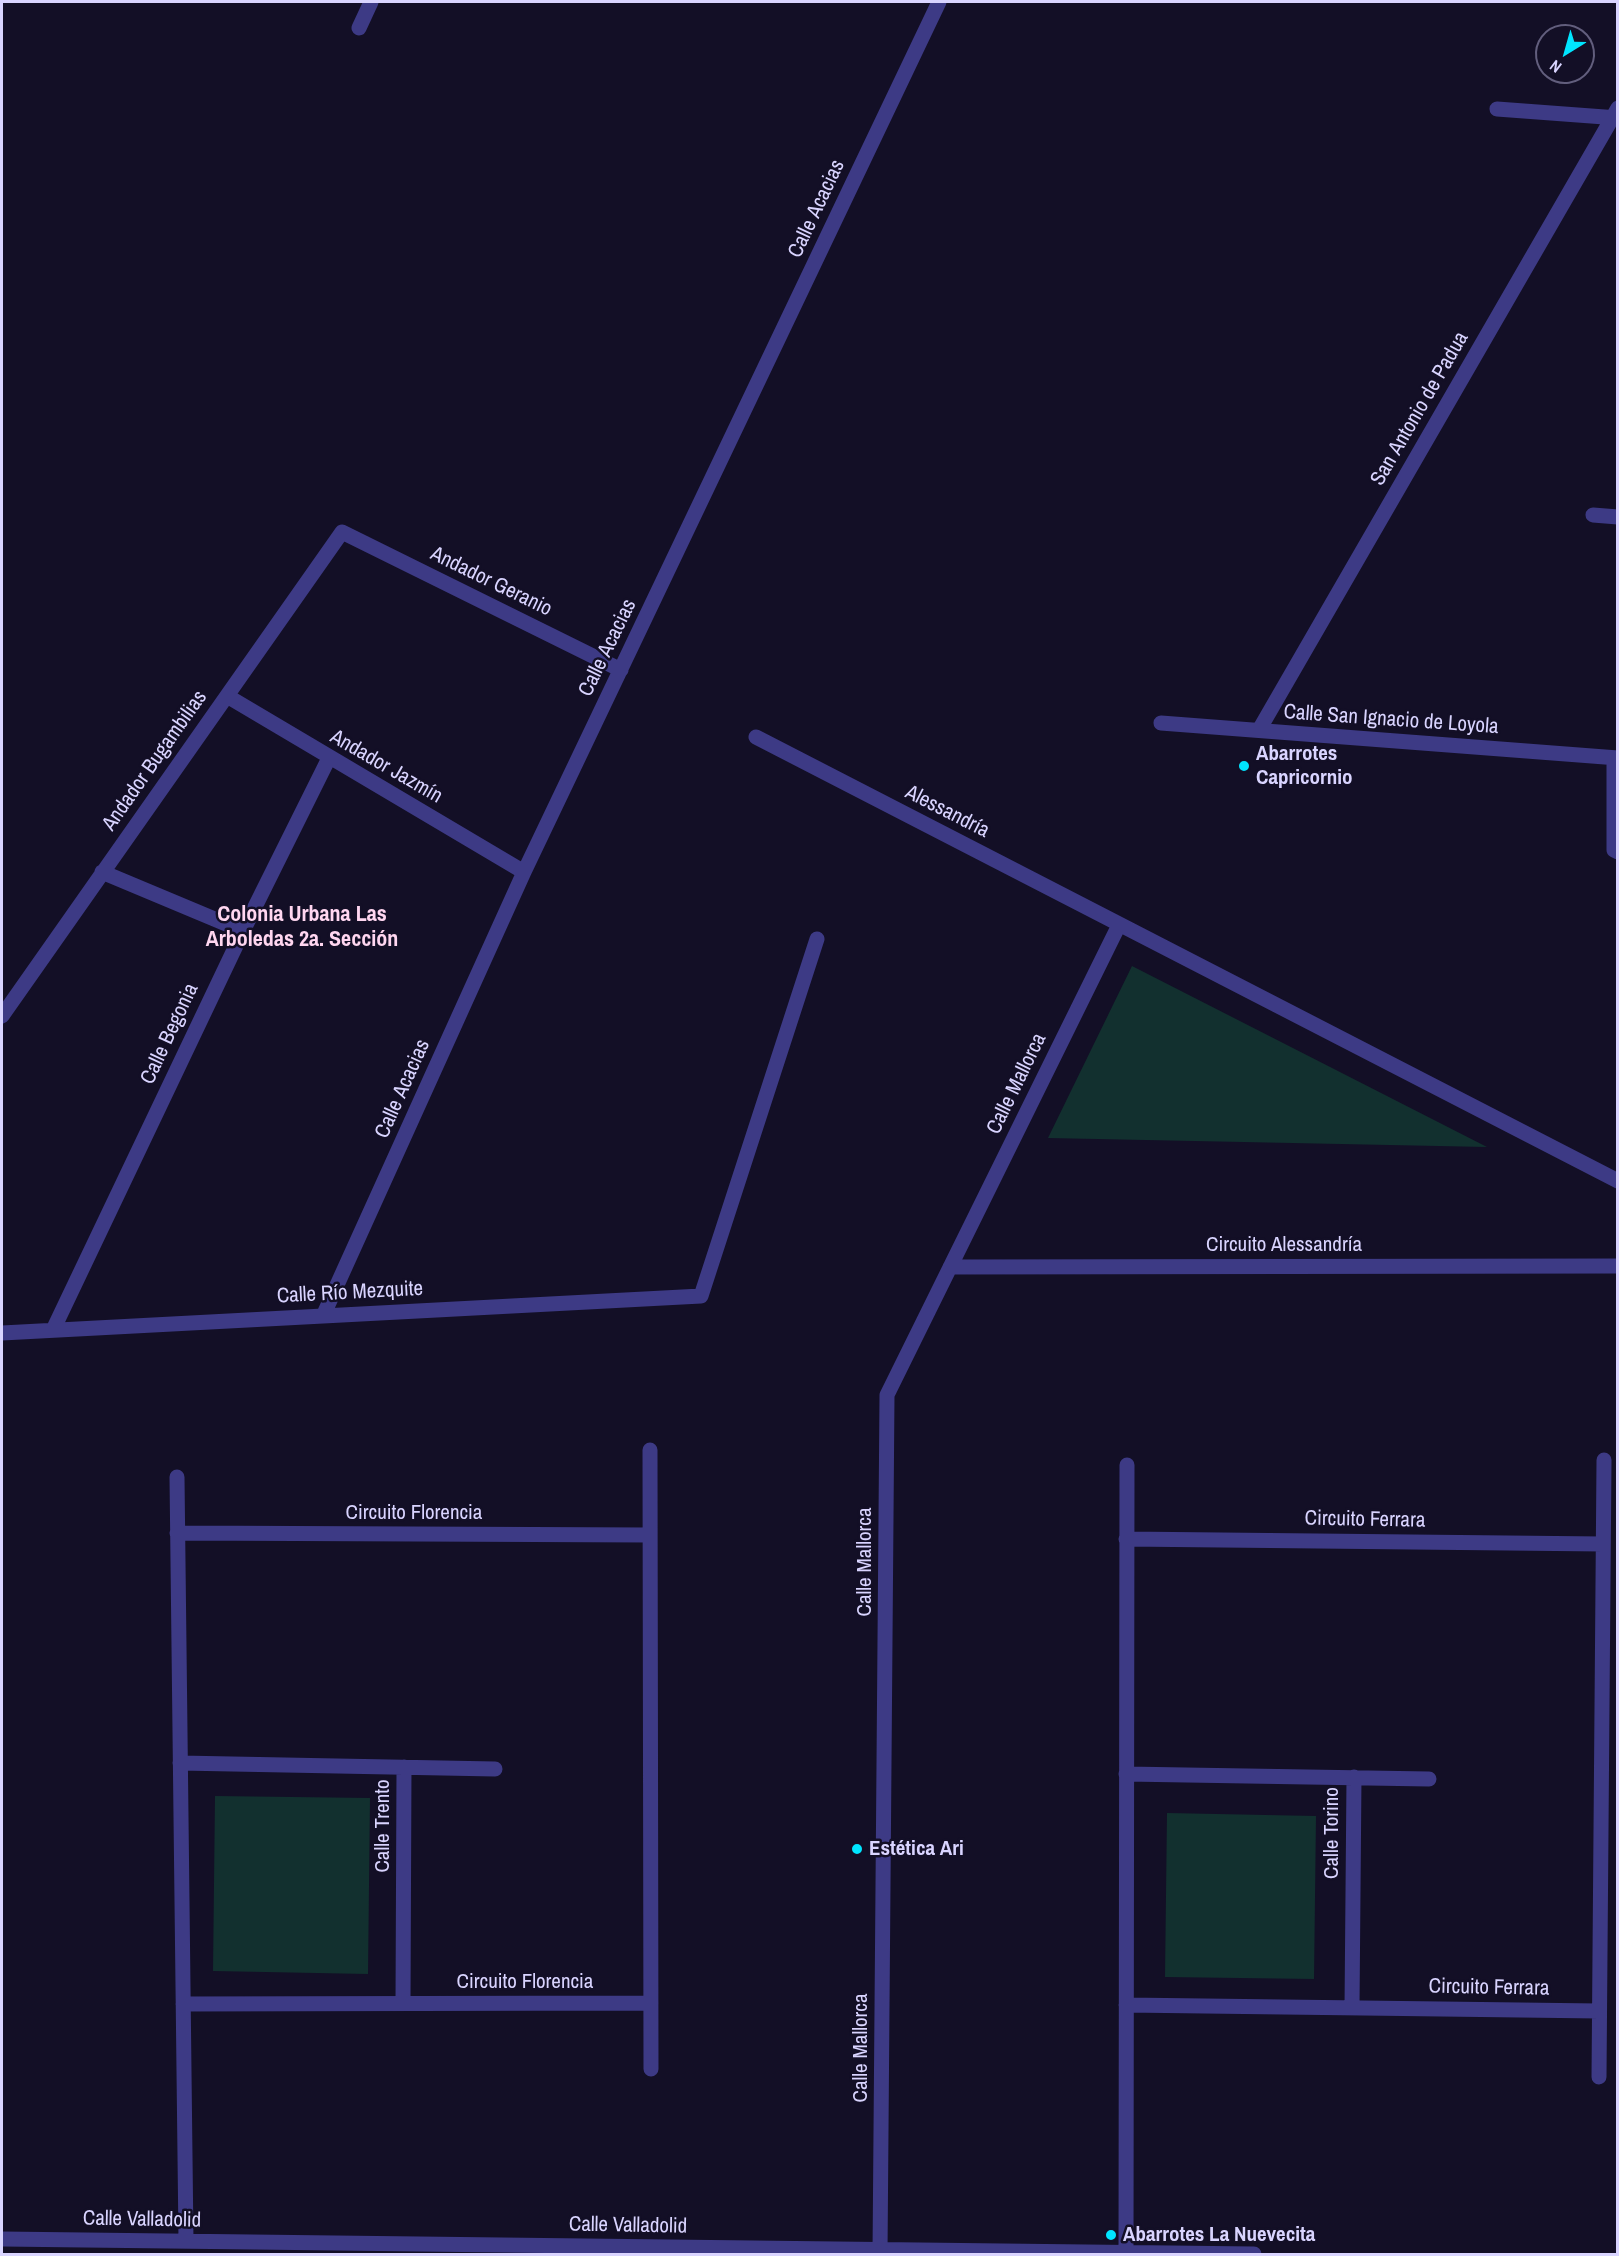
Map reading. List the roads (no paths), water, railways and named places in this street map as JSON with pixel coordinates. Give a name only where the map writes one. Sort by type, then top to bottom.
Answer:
[{"type":"street","points":[[359,28],[371,2]]},
{"type":"street","name":"Calle Acacias","points":[[323,1316],[524,872],[939,2]]},
{"type":"street","points":[[1497,109],[1616,114]]},
{"type":"street","name":"San Antonio de Padua","points":[[1259,730],[1616,114]]},
{"type":"street","points":[[1593,515],[1617,517]]},
{"type":"street","name":"Andador Geranio","points":[[342,532],[621,670]]},
{"type":"street","name":"Andador Bugambilias","points":[[2,1016],[342,532]]},
{"type":"street","name":"Andador Jazmín","points":[[227,696],[524,872]]},
{"type":"street","name":"Calle San Ignacio de Loyola","points":[[1161,723],[1616,758]]},
{"type":"street","name":"Alessandría","points":[[756,737],[1119,925]]},
{"type":"street","name":"Calle Begonia","points":[[53,1330],[243,931],[329,758]]},
{"type":"street","points":[[1616,758],[1614,850],[1617,852]]},
{"type":"street","points":[[102,872],[243,931]]},
{"type":"street","points":[[1119,925],[1617,1181]]},
{"type":"street","name":"Calle Mallorca","points":[[880,2252],[887,1395],[1119,925]]},
{"type":"street","name":"Calle Río Mezquite","points":[[2,1333],[701,1296],[817,939]]},
{"type":"street","name":"Circuito Alessandría","points":[[950,1267],[1617,1266]]},
{"type":"street","points":[[650,1450],[651,2069]]},
{"type":"street","points":[[1599,2077],[1604,1460]]},
{"type":"street","points":[[1126,2253],[1127,1465]]},
{"type":"street","points":[[177,1477],[186,2241]]},
{"type":"street","name":"Circuito Florencia","points":[[177,1533],[650,1535]]},
{"type":"street","name":"Circuito Ferrara","points":[[1126,1539],[1603,1544]]},
{"type":"street","name":"Calle Trento","points":[[180,1763],[404,1767],[403,2002]]},
{"type":"street","points":[[404,1767],[495,1768]]},
{"type":"street","name":"Calle Torino","points":[[1126,1773],[1354,1777],[1352,2007]]},
{"type":"street","points":[[1354,1777],[1429,1779]]},
{"type":"street","name":"Circuito Florencia","points":[[183,2004],[651,2003]]},
{"type":"street","name":"Circuito Ferrara","points":[[1126,2005],[1599,2011]]},
{"type":"street","name":"Calle Valladolid","points":[[2,2239],[880,2252],[1254,2254]]},
{"type":"place","name":"Abarrotes Capricornio","points":[[1244,766]]},
{"type":"place","name":"Estética Ari","points":[[857,1849]]},
{"type":"place","name":"Abarrotes La Nuevecita","points":[[1111,2235]]},
{"type":"district","name":"Colonia Urbana Las Arboledas 2a. Sección","points":[[302,928]]}]
